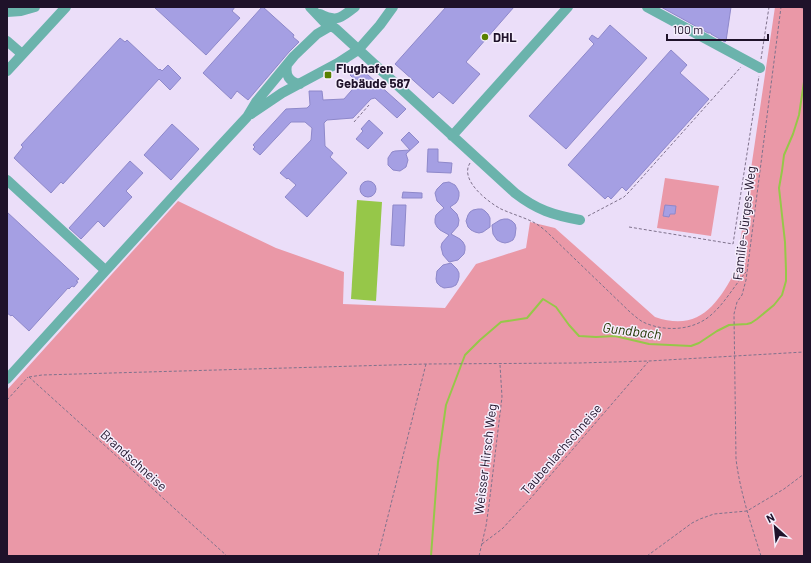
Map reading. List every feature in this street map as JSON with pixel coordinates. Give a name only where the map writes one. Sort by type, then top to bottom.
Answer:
[{"type":"lane","points":[[7,12],[21,11],[35,7]]},
{"type":"lane","points":[[7,71],[66,7]]},
{"type":"lane","points":[[312,9],[328,18],[335,19],[343,16],[355,7]]},
{"type":"lane","points":[[7,379],[105,270],[247,117],[272,99],[344,60],[358,50],[380,26],[393,7]]},
{"type":"lane","points":[[452,136],[568,7]]},
{"type":"lane","points":[[647,7],[760,68]]},
{"type":"lane","points":[[312,9],[330,27],[336,29],[515,193],[527,202],[548,212],[580,220]]},
{"type":"lane","points":[[312,9],[318,22],[317,34]]},
{"type":"lane","points":[[247,117],[256,102],[302,48],[317,34],[330,27]]},
{"type":"lane","points":[[7,41],[22,54]]},
{"type":"lane","points":[[287,65],[286,73],[289,78],[300,84]]},
{"type":"lane","points":[[7,180],[105,270]]},
{"type":"path","points":[[629,227],[733,244],[769,7]]},
{"type":"path","name":"Familie-Jürges-Weg","points":[[761,556],[747,511],[738,476],[736,459],[734,314],[737,302],[742,295],[747,272],[781,7]]},
{"type":"path","points":[[800,7],[804,9]]},
{"type":"path","points":[[580,220],[624,197],[747,61]]},
{"type":"path","points":[[354,122],[369,105]]},
{"type":"path","points":[[475,156],[468,165],[467,171],[471,184],[477,190],[493,204],[509,213],[534,222],[542,228],[631,313],[643,322],[662,328],[676,329],[690,326],[699,322],[710,316],[747,272]]},
{"type":"path","points":[[7,400],[29,377],[50,375],[426,364],[649,361],[804,352]]},
{"type":"path","name":"Taubenlachschneise","points":[[482,544],[502,529],[530,499],[649,361]]},
{"type":"path","points":[[378,556],[426,364]]},
{"type":"path","name":"Weisser Hirsch Weg","points":[[479,556],[489,505],[502,397],[500,364]]},
{"type":"path","name":"Brandschneise","points":[[29,377],[228,556]]},
{"type":"path","points":[[647,556],[692,523],[714,514],[747,511],[784,489],[804,474]]},
{"type":"shaded area","points":[[775,7],[804,7],[804,556],[7,556],[7,390],[178,201],[276,248],[344,272],[343,304],[445,308],[476,264],[526,248],[530,222],[555,228],[655,317],[670,321],[684,321],[695,318],[705,312],[722,294],[736,270]]},
{"type":"shaded area","points":[[665,178],[719,186],[711,236],[657,228]]},
{"type":"shaded area","points":[[357,200],[382,202],[376,301],[351,299]]},
{"type":"building","points":[[154,7],[235,7],[232,11],[240,18],[206,55]]},
{"type":"building","points":[[262,7],[294,35],[293,37],[299,42],[248,100],[237,91],[231,99],[203,73]]},
{"type":"building","points":[[446,7],[514,7],[466,62],[480,74],[453,104],[439,92],[433,98],[395,64]]},
{"type":"building","points":[[661,7],[731,7],[726,41],[725,42]]},
{"type":"building","points":[[610,25],[647,58],[566,149],[529,116],[594,44],[589,39],[592,35],[598,39]]},
{"type":"building","points":[[120,38],[125,42],[127,40],[159,70],[160,69],[162,71],[168,65],[181,78],[170,90],[159,79],[63,184],[61,182],[51,193],[14,158],[23,147],[21,145]]},
{"type":"building","points":[[671,50],[687,65],[680,73],[709,99],[626,191],[622,187],[611,199],[608,196],[605,199],[568,165]]},
{"type":"building","points":[[358,66],[406,109],[397,118],[375,98],[371,99],[353,118],[327,120],[324,123],[325,146],[333,153],[330,157],[347,173],[307,217],[285,197],[296,185],[280,173],[311,140],[312,128],[305,122],[291,122],[260,155],[253,149],[255,147],[253,145],[286,109],[307,108],[310,105],[309,91],[322,91],[323,100],[344,99],[358,83],[350,75]]},
{"type":"building","points":[[369,120],[383,133],[368,149],[356,139],[363,131],[361,129]]},
{"type":"building","points":[[172,124],[199,149],[171,180],[144,155]]},
{"type":"building","points":[[409,132],[419,142],[406,154],[408,160],[406,167],[400,171],[393,170],[388,165],[388,158],[392,152],[410,150],[401,140]]},
{"type":"building","points":[[428,149],[438,149],[438,162],[452,163],[451,173],[427,172]]},
{"type":"building","points":[[130,161],[143,173],[126,191],[132,197],[104,227],[98,221],[81,239],[69,228]]},
{"type":"building","points":[[368,181],[374,183],[376,189],[374,195],[368,197],[362,195],[360,189],[362,183]]},
{"type":"building","points":[[449,182],[455,185],[459,192],[458,200],[450,207],[457,214],[459,220],[458,226],[451,234],[463,242],[465,250],[464,254],[458,260],[449,262],[443,255],[441,247],[442,243],[449,235],[440,230],[435,223],[436,215],[444,208],[437,201],[435,193],[443,183]]},
{"type":"building","points":[[403,192],[422,193],[422,198],[402,198]]},
{"type":"building","points":[[393,205],[406,205],[404,246],[391,245]]},
{"type":"building","points":[[665,205],[676,206],[675,214],[670,214],[669,217],[663,216]]},
{"type":"building","points":[[478,209],[485,211],[490,218],[490,227],[479,233],[471,230],[466,221],[470,212]]},
{"type":"building","points":[[7,212],[79,279],[76,281],[78,282],[74,287],[72,286],[69,289],[68,288],[29,331],[12,315],[11,316],[7,313]]},
{"type":"building","points":[[504,219],[512,221],[516,228],[513,240],[505,243],[497,240],[493,234],[492,225]]},
{"type":"building","points":[[451,263],[459,273],[458,281],[456,285],[452,287],[444,288],[437,283],[437,271],[443,265]]},
{"type":"waterway","name":"Gundbach","points":[[431,556],[438,462],[446,405],[465,355],[501,322],[527,318],[543,299],[556,307],[579,336],[615,336],[649,344],[691,346],[699,343],[729,325],[751,323],[774,305],[782,295],[786,281],[786,270],[785,242],[779,188],[784,155],[799,115],[804,82]]},
{"type":"place","name":"DHL","points":[[485,37]]},
{"type":"place","name":"Flughafen Gebäude 587","points":[[328,75]]}]
